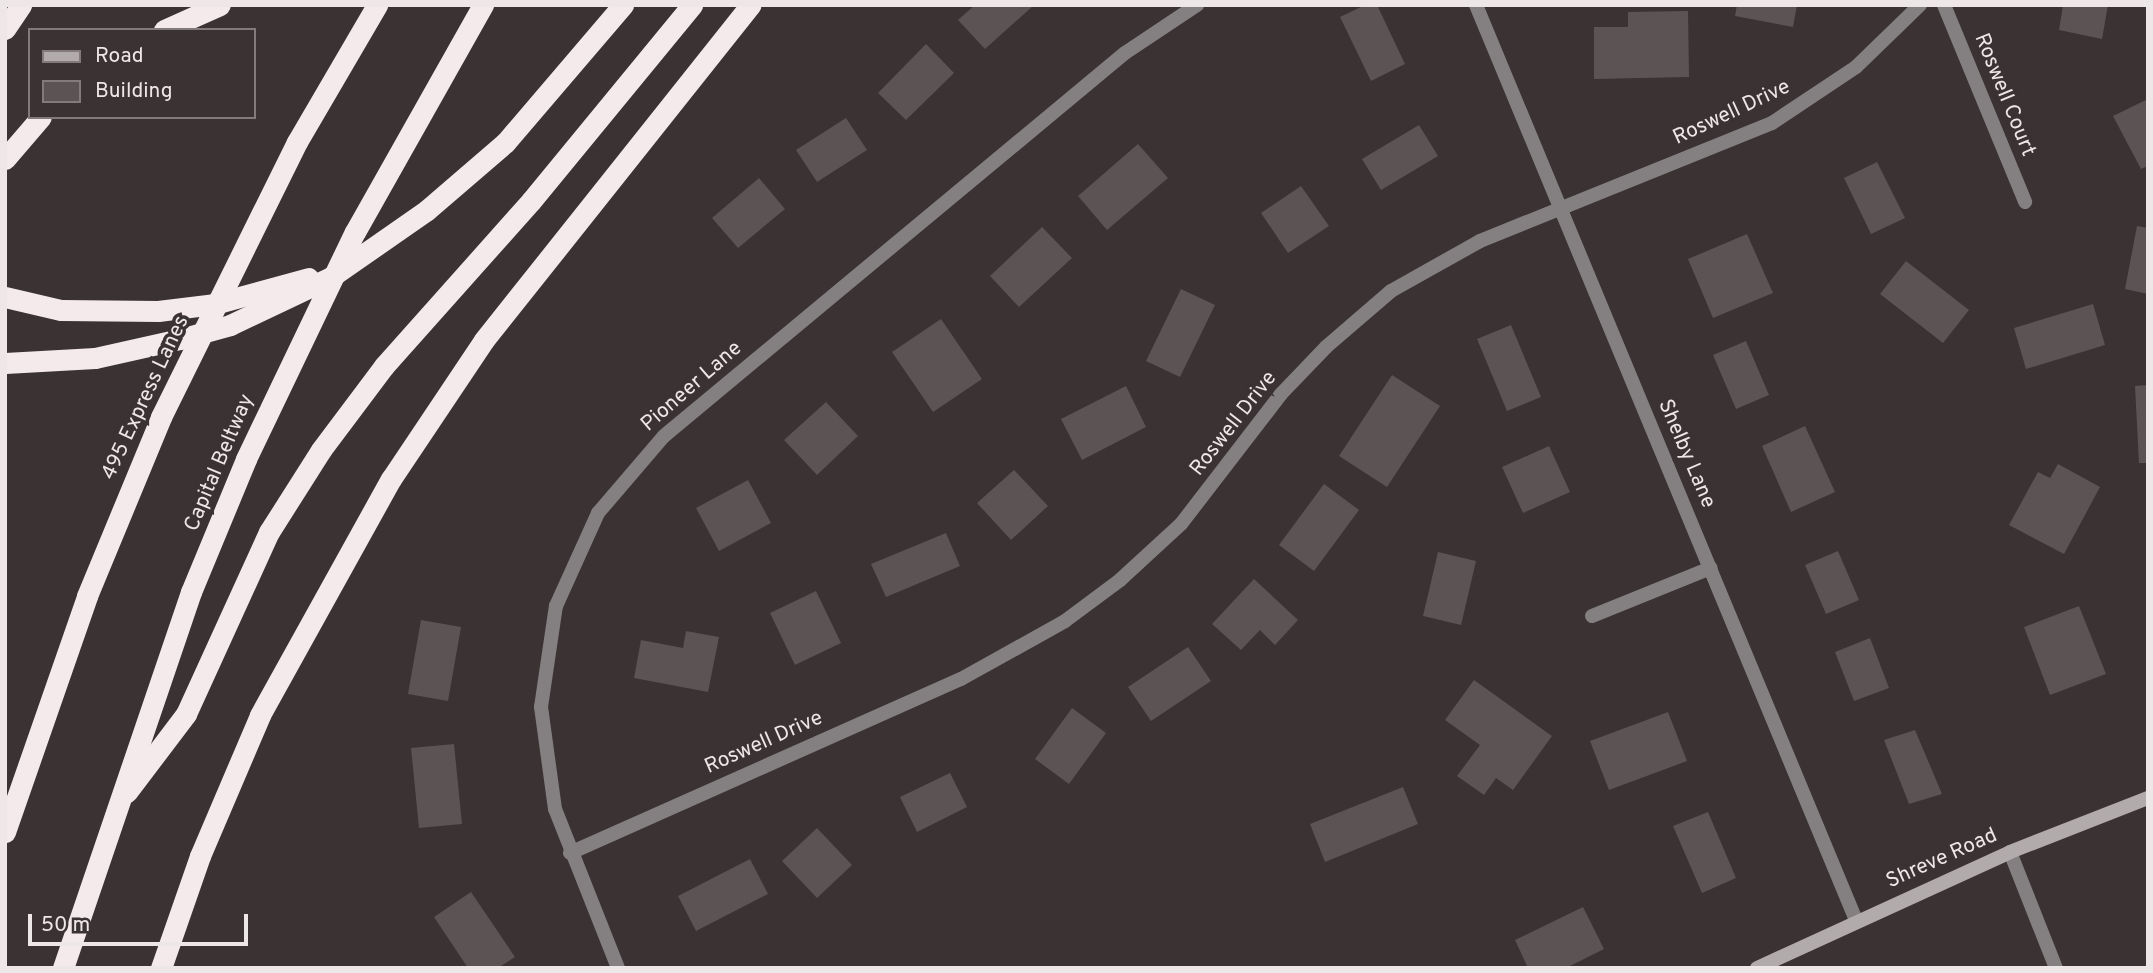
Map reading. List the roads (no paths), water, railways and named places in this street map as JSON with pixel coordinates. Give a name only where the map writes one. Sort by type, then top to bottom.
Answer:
[{"type":"highway","points":[[5,29],[21,5]]},
{"type":"highway","points":[[168,28],[220,5]]},
{"type":"highway","name":"495 Express Lanes","points":[[5,832],[87,596],[160,417],[297,142],[377,5]]},
{"type":"highway","name":"Capital Beltway","points":[[63,968],[115,808],[191,592],[279,388],[355,232],[483,5]]},
{"type":"highway","points":[[5,363],[95,358],[230,325],[288,300],[380,245],[470,175],[537,110],[623,5]]},
{"type":"highway","points":[[115,808],[186,714],[269,532],[321,450],[384,366],[531,201],[692,5]]},
{"type":"highway","points":[[161,968],[227,786],[322,597],[436,410],[564,237],[750,5]]},
{"type":"highway","points":[[5,159],[39,119]]},
{"type":"highway","points":[[5,297],[61,310],[185,309],[290,284],[380,245]]},
{"type":"main road","name":"Shreve Road","points":[[1756,968],[1856,920],[2010,852],[2148,798]]},
{"type":"street","name":"Pioneer Lane","points":[[618,968],[570,853],[544,758],[541,707],[545,657],[556,606],[574,558],[598,513],[664,436],[1125,53],[1197,5]]},
{"type":"street","name":"Shelby Lane","points":[[1476,5],[1856,920]]},
{"type":"street","name":"Roswell Drive","points":[[570,853],[961,678],[1065,621],[1121,580],[1181,524],[1281,394],[1326,347],[1391,291],[1480,242],[1560,207],[1772,123],[1856,67],[1920,5]]},
{"type":"street","name":"Roswell Court","points":[[1944,5],[2025,202]]},
{"type":"street","points":[[1592,616],[1711,568]]},
{"type":"street","points":[[2010,852],[2056,968]]}]
